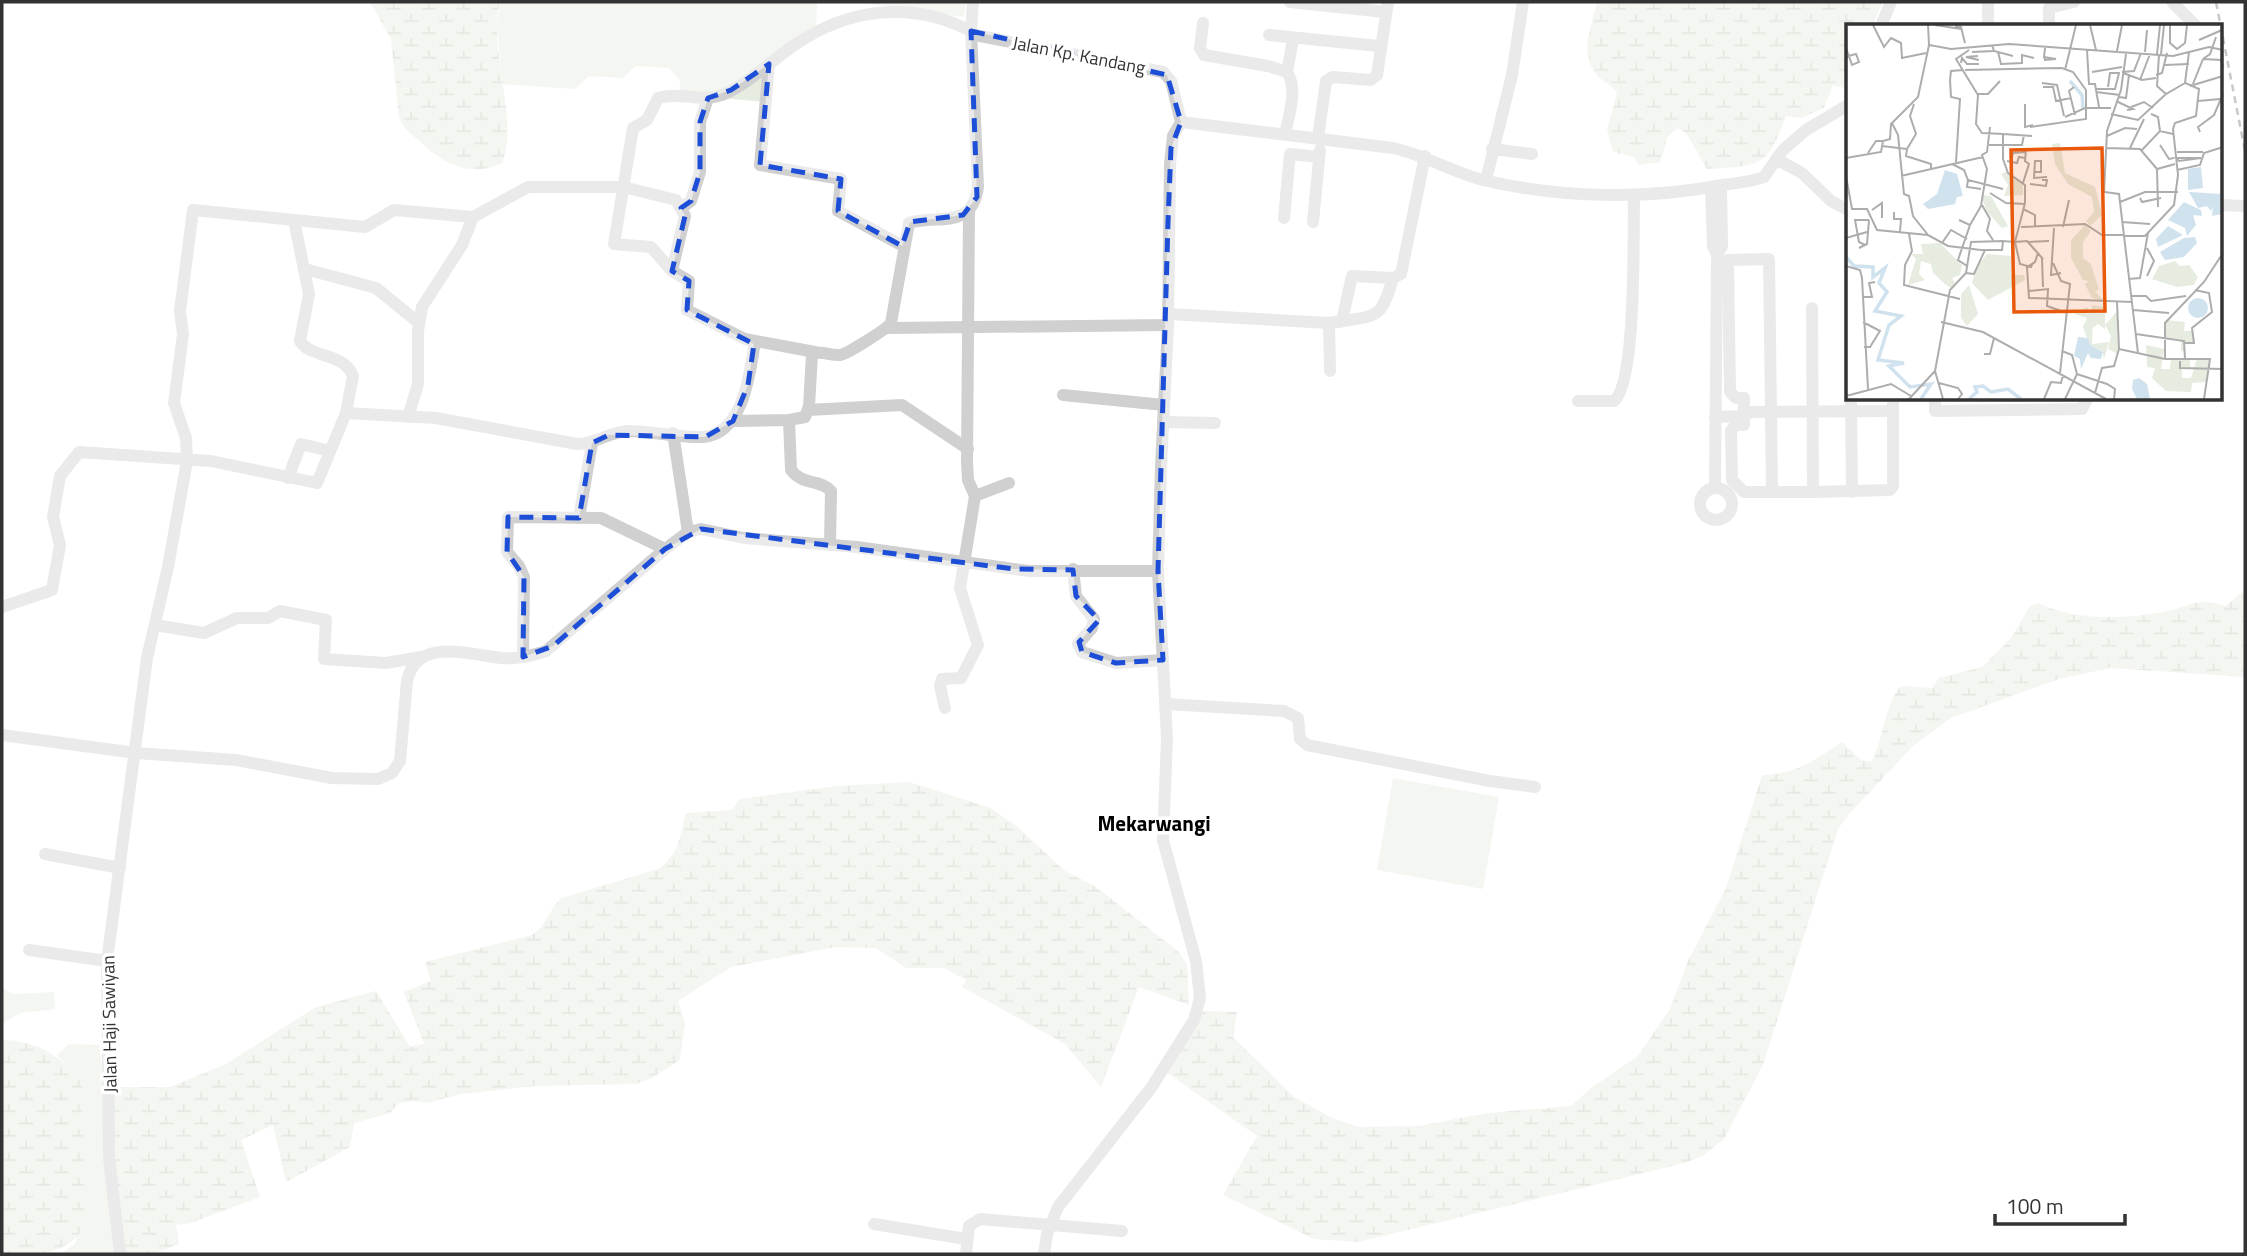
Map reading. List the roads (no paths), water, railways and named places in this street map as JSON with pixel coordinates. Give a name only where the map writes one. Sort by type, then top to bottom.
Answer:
[{"type":"street","points":[[888,328],[903,246],[911,222],[955,218],[969,210],[977,197],[971,31],[973,2]]},
{"type":"street","points":[[1290,2],[1386,7],[1379,46],[1378,72],[1373,79],[1334,77],[1326,81],[1313,222]]},
{"type":"street","points":[[1486,180],[1512,75],[1523,2]]},
{"type":"street","points":[[1882,24],[1891,2]]},
{"type":"street","points":[[1988,2],[1988,24]]},
{"type":"street","points":[[2049,24],[2049,8],[2074,2]]},
{"type":"street","points":[[2172,2],[2194,24]]},
{"type":"street","points":[[971,31],[931,15],[897,11],[864,13],[815,32],[732,90],[708,98],[658,98],[647,120],[633,128],[614,244],[651,247],[672,271],[689,281],[687,310],[745,339],[842,355],[888,328],[1168,320],[1332,323],[1372,316],[1384,308],[1393,278]]},
{"type":"street","points":[[1203,23],[1201,54],[1287,72]]},
{"type":"street","name":"Jalan Kp. Kandang","points":[[971,31],[980,36],[1163,72],[1171,81],[1181,122]]},
{"type":"street","points":[[1269,35],[1379,46]]},
{"type":"street","points":[[1285,134],[1292,96],[1292,83],[1287,72],[1292,45]]},
{"type":"street","points":[[769,64],[760,165],[841,179],[838,211],[903,246]]},
{"type":"street","points":[[681,208],[691,201],[700,172],[700,122],[708,98]]},
{"type":"street","points":[[1044,1254],[1050,1223],[1066,1195],[1151,1088],[1184,1039],[1199,1008],[1201,988],[1196,961],[1163,840],[1167,738],[1158,571],[1168,320],[1170,164],[1173,136],[1181,122],[1376,145],[1425,156],[1486,180],[1568,192],[1634,195],[1716,187],[1764,177],[1776,159],[1806,130],[1846,106]]},
{"type":"street","points":[[1492,149],[1532,154]]},
{"type":"street","points":[[1284,218],[1290,155],[1319,158]]},
{"type":"street","points":[[1332,323],[1345,316],[1352,276],[1399,277],[1425,156]]},
{"type":"street","points":[[1776,159],[1802,173],[1831,201],[1846,209]]},
{"type":"street","points":[[2,607],[52,590],[60,545],[53,517],[60,476],[79,452],[221,462],[317,483],[346,413],[352,389],[352,371],[344,363],[304,347],[300,341],[309,294],[294,220],[365,227],[394,210],[473,217],[528,187],[623,187],[676,200],[681,208],[685,216],[672,271]]},
{"type":"street","points":[[1715,488],[1717,255],[1713,246],[1716,187]]},
{"type":"street","points":[[1578,401],[1614,401],[1625,385],[1630,334],[1634,195]]},
{"type":"street","points":[[2222,205],[2244,206]]},
{"type":"street","name":"Jalan Haji Sawiyan","points":[[120,1254],[109,1158],[107,961],[147,659],[187,461],[186,438],[174,403],[183,334],[180,311],[193,210],[294,220]]},
{"type":"street","points":[[944,708],[940,686],[942,679],[963,676],[978,645],[961,592],[963,559],[975,496],[968,480],[969,210]]},
{"type":"street","points":[[408,417],[418,384],[419,323],[426,299],[463,245],[473,217]]},
{"type":"street","points":[[1715,413],[1746,412],[1771,412],[1812,412],[1851,405],[1893,405],[1893,486],[1884,492],[1852,492],[1813,492],[1772,492],[1744,492],[1732,480],[1731,431],[1735,425],[1744,425],[1746,412],[1744,398],[1737,398],[1730,392],[1728,260],[1769,259],[1771,412],[1772,492]]},
{"type":"street","points":[[305,269],[376,288],[419,323]]},
{"type":"street","points":[[1812,308],[1813,492]]},
{"type":"street","points":[[1330,372],[1332,323]]},
{"type":"street","points":[[733,421],[748,385],[755,341]]},
{"type":"street","points":[[346,413],[444,420],[568,443],[592,443],[614,432],[673,433],[705,437],[733,421],[789,420],[805,417],[808,410],[811,357],[815,352]]},
{"type":"street","points":[[1063,395],[1164,405]]},
{"type":"street","points":[[1935,401],[1935,411],[1976,405],[2017,404],[2051,404],[2082,409],[2086,401]]},
{"type":"street","points":[[808,410],[902,405],[968,449]]},
{"type":"street","points":[[1851,405],[1852,492]]},
{"type":"street","points":[[789,420],[792,470],[804,482],[827,486],[833,496],[830,544]]},
{"type":"street","points":[[1163,422],[1215,423]]},
{"type":"street","points":[[673,433],[688,532]]},
{"type":"street","points":[[579,518],[592,443]]},
{"type":"street","points":[[288,478],[301,444],[330,451]]},
{"type":"street","points":[[975,496],[1009,483]]},
{"type":"street","points":[[523,657],[524,577],[507,552],[508,517],[601,519],[665,548]]},
{"type":"street","points":[[155,625],[204,633],[237,618],[268,618],[280,611],[326,620],[324,659],[386,663],[446,651],[523,657],[546,651],[563,639],[607,596],[665,548],[688,532],[701,529],[744,538],[830,544],[963,559],[1029,571],[1158,571]]},
{"type":"street","points":[[1073,569],[1076,596],[1094,619],[1093,626],[1079,642],[1080,651],[1116,663],[1163,660]]},
{"type":"street","points":[[2,736],[136,754],[236,760],[332,778],[386,776],[397,768],[400,761],[410,670],[424,657]]},
{"type":"street","points":[[1166,704],[1284,711],[1298,718],[1300,739],[1307,745],[1490,781],[1535,787]]},
{"type":"street","points":[[44,854],[120,869]]},
{"type":"street","points":[[29,950],[107,961]]},
{"type":"street","points":[[966,1254],[969,1226],[980,1219],[1122,1231]]},
{"type":"street","points":[[874,1224],[966,1239]]},
{"type":"railway","points":[[2216,2],[2220,24]]},
{"type":"railway","points":[[2222,33],[2245,151]]},
{"type":"district","name":"Mekarwangi","points":[[1154,823]]}]
